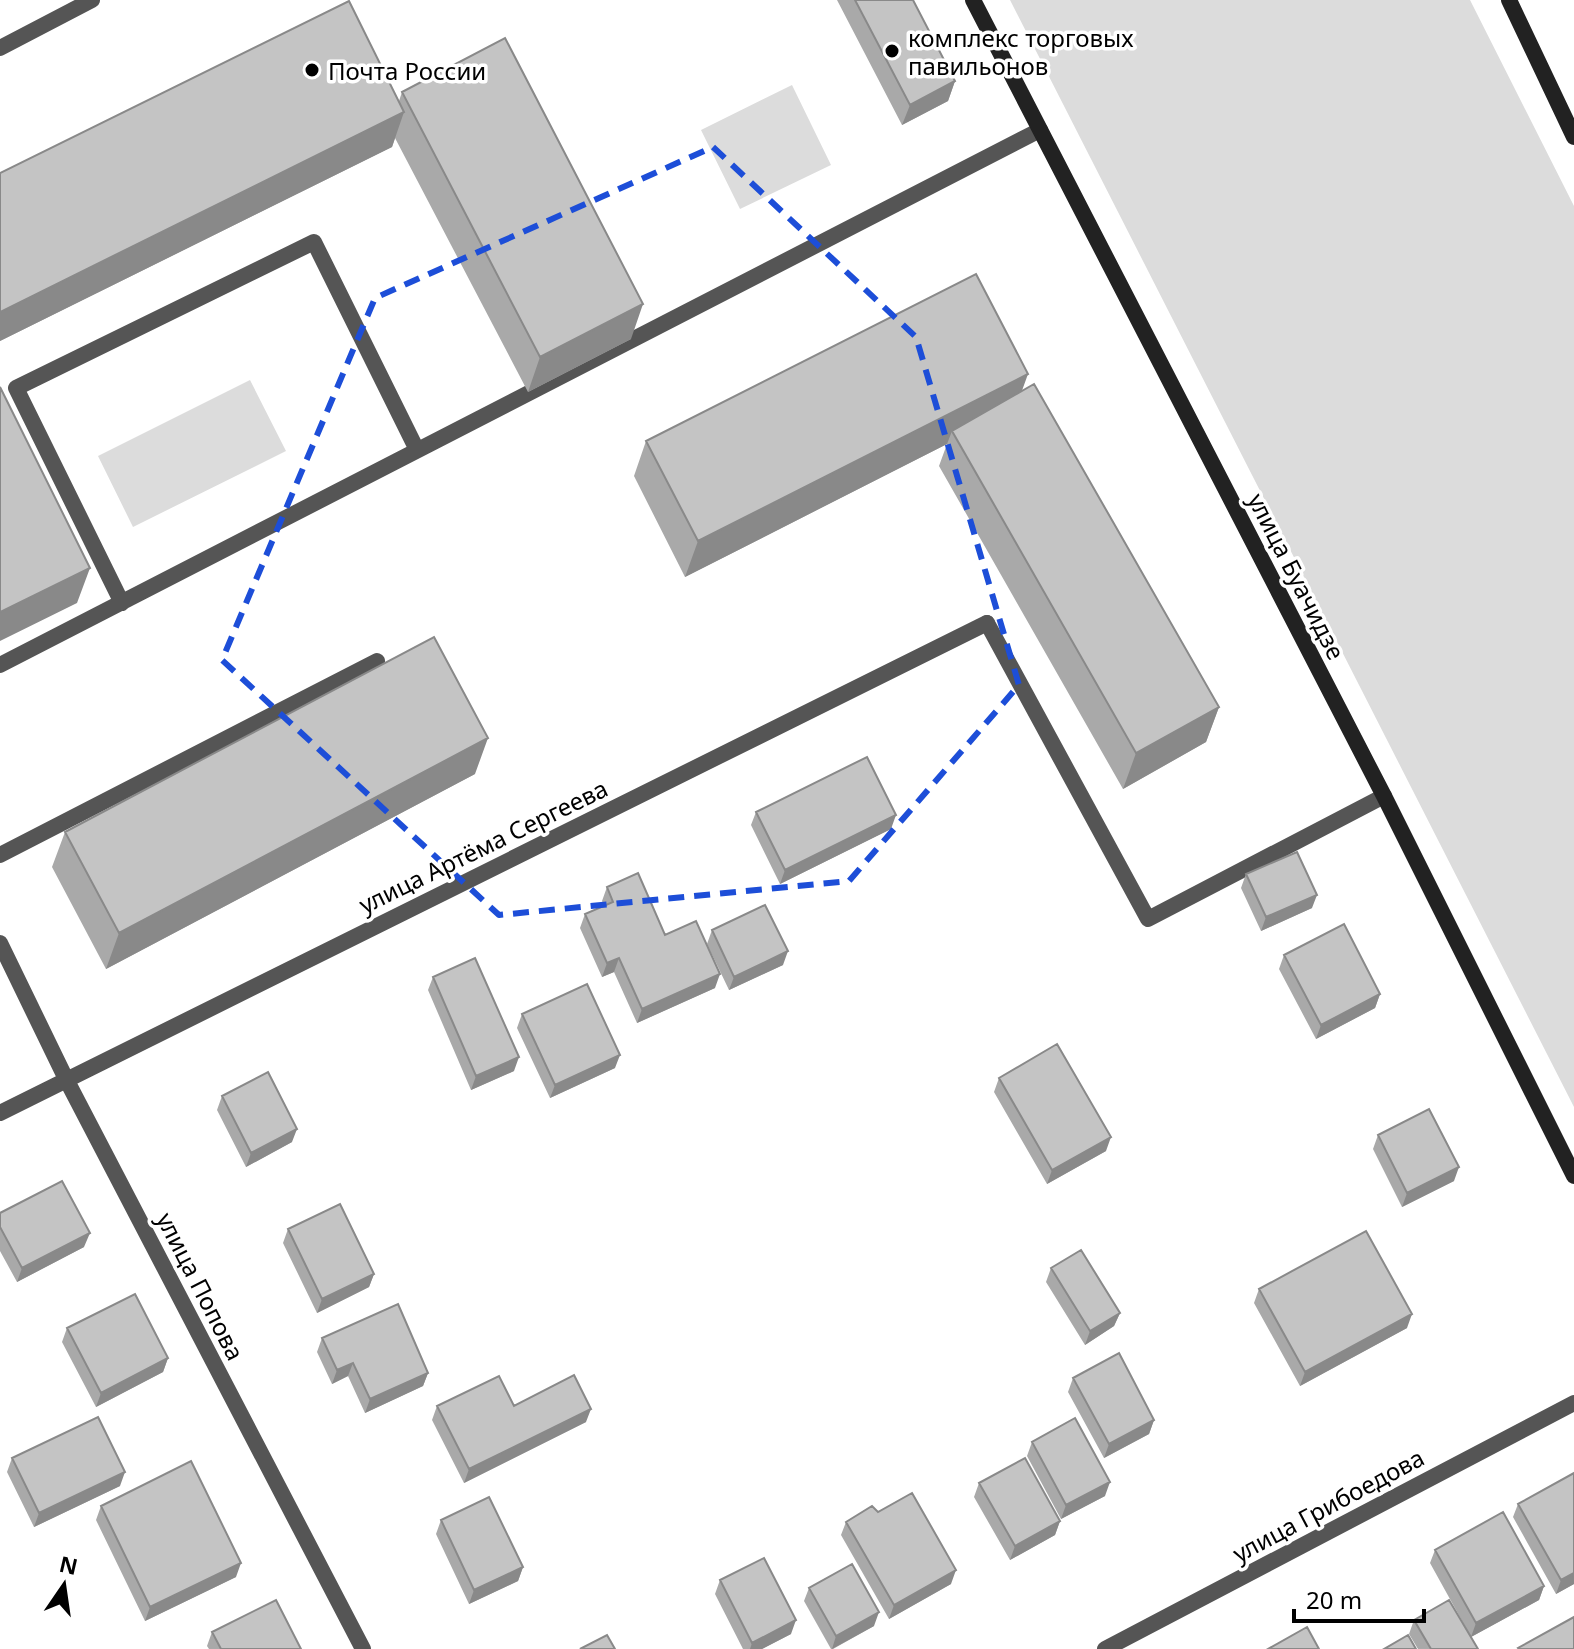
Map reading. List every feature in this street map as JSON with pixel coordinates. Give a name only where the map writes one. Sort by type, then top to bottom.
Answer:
[{"type":"main road","name":"улица Буачидзе","points":[[973,0],[1384,796],[1574,1176]]},
{"type":"main road","points":[[1509,0],[1574,137]]},
{"type":"street","points":[[0,48],[92,0]]},
{"type":"street","points":[[0,665],[1040,130]]},
{"type":"street","points":[[122,603],[16,388],[314,242],[417,450]]},
{"type":"street","name":"улица Артёма Сергеева","points":[[0,1113],[987,623],[1148,919],[1384,796]]},
{"type":"street","points":[[0,855],[377,661]]},
{"type":"street","name":"улица Попова","points":[[0,943],[66,1079],[363,1649]]},
{"type":"street","name":"улица Грибоедова","points":[[1105,1649],[1574,1403]]},
{"type":"highlighted area","points":[[713,147],[916,337],[1019,685],[849,881],[499,915],[222,660],[375,298]]},
{"type":"shaded area","points":[[1010,0],[1470,0],[1574,206],[1574,1107]]},
{"type":"shaded area","points":[[792,85],[831,165],[740,209],[701,130]]},
{"type":"shaded area","points":[[250,380],[286,451],[133,527],[98,456]]},
{"type":"building","points":[[855,0],[913,0],[955,81],[910,105]]},
{"type":"building","points":[[349,1],[404,112],[0,312],[0,173]]},
{"type":"building","points":[[505,38],[643,304],[540,357],[402,92]]},
{"type":"building","points":[[976,274],[1028,374],[698,541],[646,441]]},
{"type":"building","points":[[1034,384],[1219,707],[1136,753],[952,431]]},
{"type":"building","points":[[0,387],[90,568],[0,612]]},
{"type":"building","points":[[434,637],[488,738],[119,933],[65,832]]},
{"type":"building","points":[[867,757],[896,815],[785,870],[756,812]]},
{"type":"building","points":[[1297,852],[1317,895],[1266,917],[1246,874]]},
{"type":"building","points":[[638,873],[665,935],[696,921],[720,974],[642,1009],[619,958],[607,963],[585,914],[613,902],[607,887]]},
{"type":"building","points":[[765,905],[788,951],[734,977],[712,930]]},
{"type":"building","points":[[1344,924],[1380,994],[1321,1025],[1284,955]]},
{"type":"building","points":[[475,958],[519,1057],[476,1076],[433,977]]},
{"type":"building","points":[[587,984],[620,1055],[555,1085],[522,1014]]},
{"type":"building","points":[[1057,1044],[1111,1137],[1052,1170],[999,1078]]},
{"type":"building","points":[[268,1072],[297,1129],[251,1153],[222,1096]]},
{"type":"building","points":[[1429,1109],[1459,1167],[1407,1193],[1378,1135]]},
{"type":"building","points":[[62,1181],[90,1233],[22,1268],[0,1227],[0,1213]]},
{"type":"building","points":[[340,1204],[374,1274],[322,1299],[288,1229]]},
{"type":"building","points":[[1366,1231],[1412,1314],[1305,1372],[1259,1289]]},
{"type":"building","points":[[1081,1250],[1120,1313],[1090,1331],[1051,1268]]},
{"type":"building","points":[[135,1294],[168,1358],[101,1393],[67,1328]]},
{"type":"building","points":[[398,1304],[428,1373],[370,1399],[353,1363],[337,1370],[322,1338]]},
{"type":"building","points":[[1119,1353],[1154,1420],[1109,1444],[1073,1378]]},
{"type":"building","points":[[574,1375],[591,1409],[469,1469],[437,1406],[499,1376],[514,1406]]},
{"type":"building","points":[[98,1417],[125,1472],[39,1513],[12,1458]]},
{"type":"building","points":[[1075,1418],[1110,1482],[1066,1505],[1032,1442]]},
{"type":"building","points":[[1025,1458],[1060,1521],[1015,1546],[979,1483]]},
{"type":"building","points":[[191,1461],[241,1563],[150,1607],[101,1506]]},
{"type":"building","points":[[1574,1473],[1574,1573],[1561,1580],[1518,1504]]},
{"type":"building","points":[[912,1493],[956,1570],[894,1605],[846,1522],[872,1506],[878,1512]]},
{"type":"building","points":[[489,1497],[523,1567],[474,1590],[441,1520]]},
{"type":"building","points":[[1503,1512],[1544,1586],[1476,1623],[1435,1550]]},
{"type":"building","points":[[764,1558],[796,1620],[752,1643],[720,1580]]},
{"type":"building","points":[[852,1564],[879,1612],[836,1636],[809,1588]]},
{"type":"building","points":[[276,1600],[301,1649],[221,1649],[212,1632]]},
{"type":"building","points":[[1449,1600],[1478,1649],[1431,1649],[1414,1620]]},
{"type":"building","points":[[1574,1617],[1574,1649],[1518,1648]]},
{"type":"building","points":[[1307,1627],[1319,1649],[1268,1649]]},
{"type":"building","points":[[607,1635],[615,1649],[580,1649]]},
{"type":"building","points":[[1408,1635],[1416,1649],[1384,1649]]},
{"type":"place","name":"комплекс торговых павильонов","points":[[892,51]]},
{"type":"place","name":"Почта России","points":[[312,70]]}]
